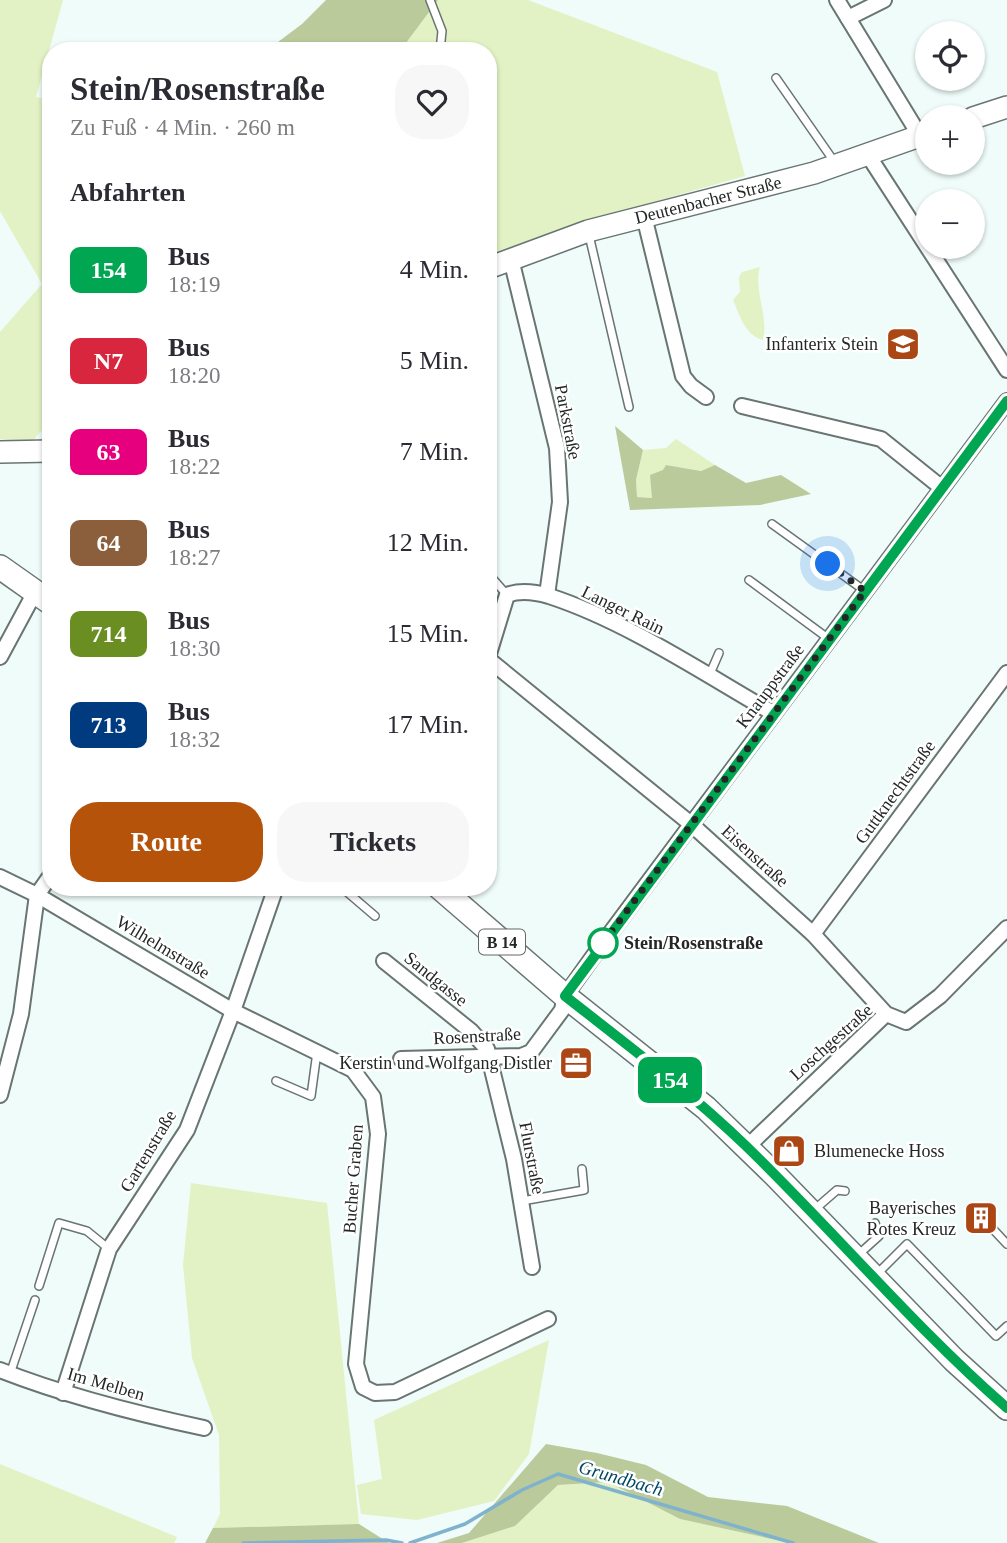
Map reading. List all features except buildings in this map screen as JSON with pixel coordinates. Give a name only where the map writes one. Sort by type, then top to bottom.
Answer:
[{"type":"main road","points":[[0,567],[42,597]]},
{"type":"main road","name":"B 14","points":[[449,896],[565,996],[706,1108],[954,1360],[1007,1408]]},
{"type":"street","points":[[837,0],[915,120]]},
{"type":"street","points":[[848,18],[884,0]]},
{"type":"street","points":[[985,114],[1007,107]]},
{"type":"street","name":"Deutenbacher Straße","points":[[497,264],[588,230],[833,167],[915,137]]},
{"type":"street","points":[[868,155],[1007,370]]},
{"type":"street","points":[[644,216],[683,376],[706,397]]},
{"type":"street","name":"Parkstraße","points":[[511,259],[557,448],[560,502],[547,595]]},
{"type":"street","name":"Knauppstraße","points":[[565,996],[1007,401]]},
{"type":"street","points":[[742,406],[880,439],[942,488]]},
{"type":"street","points":[[0,452],[42,451]]},
{"type":"street","name":"Langer Rain","points":[[507,595],[518,591],[547,595],[617,625],[773,713]]},
{"type":"street","points":[[497,628],[507,595]]},
{"type":"street","points":[[0,657],[42,599]]},
{"type":"street","name":"Eisenstraße","points":[[497,665],[691,824],[813,934],[886,1014]]},
{"type":"street","name":"Guttknechtstraße","points":[[813,934],[1007,673]]},
{"type":"street","name":"Wilhelmstraße","points":[[0,877],[37,895],[233,1011]]},
{"type":"street","points":[[0,1096],[21,1014],[37,895],[42,888]]},
{"type":"street","name":"Gartenstraße","points":[[63,1393],[109,1249],[187,1130],[233,1011],[273,896]]},
{"type":"street","name":"Loschgestraße","points":[[747,1147],[886,1014],[906,1022],[940,996],[1007,928]]},
{"type":"street","name":"Sandgasse","points":[[384,961],[471,1031],[484,1045],[489,1058]]},
{"type":"street","name":"Rosenstraße","points":[[401,1059],[521,1056],[531,1052],[562,1010],[565,996]]},
{"type":"street","name":"Bucher Graben","points":[[233,1011],[353,1070],[373,1097],[379,1134],[356,1364],[363,1387],[375,1393],[395,1392],[548,1319]]},
{"type":"street","name":"Flurstraße","points":[[489,1058],[514,1160],[532,1267]]},
{"type":"street","name":"Im Melben","points":[[5,1372],[63,1393],[145,1416],[204,1428]]},
{"type":"lane","points":[[430,0],[442,32],[441,42]]},
{"type":"lane","points":[[776,78],[831,157],[833,167]]},
{"type":"lane","points":[[588,230],[629,407]]},
{"type":"lane","points":[[772,524],[865,591]]},
{"type":"lane","points":[[749,580],[829,639]]},
{"type":"lane","points":[[497,584],[507,595]]},
{"type":"lane","points":[[709,677],[719,653]]},
{"type":"lane","points":[[352,896],[375,916]]},
{"type":"lane","points":[[276,1082],[311,1096],[317,1051]]},
{"type":"lane","points":[[521,1201],[584,1190],[582,1169]]},
{"type":"lane","points":[[811,1213],[837,1190],[845,1191]]},
{"type":"lane","points":[[39,1286],[59,1223],[87,1231],[109,1249]]},
{"type":"lane","points":[[855,1258],[879,1236],[875,1223]]},
{"type":"lane","points":[[991,1227],[1007,1244]]},
{"type":"lane","points":[[874,1277],[907,1244],[996,1336],[1007,1326]]},
{"type":"lane","points":[[5,1372],[35,1300]]},
{"type":"green space","points":[[0,0],[63,0],[51,42],[42,42],[42,75],[36,97],[42,98],[42,284],[0,211]]},
{"type":"green space","points":[[326,0],[438,0],[407,42],[278,42],[302,24]]},
{"type":"green space","points":[[438,0],[528,0],[717,72],[745,176],[569,226],[497,252],[497,42],[407,42]]},
{"type":"green space","points":[[760,267],[758,284],[764,322],[763,340],[747,329],[733,300],[740,292],[739,277],[742,272]]},
{"type":"green space","points":[[42,284],[42,432],[32,442],[0,439],[0,332]]},
{"type":"green space","points":[[615,426],[643,450],[636,480],[637,497],[652,498],[650,475],[663,470],[666,465],[701,471],[715,465],[746,483],[781,475],[811,494],[760,505],[630,510]]},
{"type":"green space","points":[[676,439],[715,465],[701,471],[666,465],[652,498],[637,497],[636,480],[643,450],[666,448]]},
{"type":"green space","points":[[191,1183],[327,1203],[359,1524],[213,1528],[220,1514],[219,1435],[192,1358],[183,1265]]},
{"type":"green space","points":[[549,1340],[529,1454],[494,1501],[417,1520],[361,1514],[357,1485],[382,1479],[374,1420]]},
{"type":"green space","points":[[546,1444],[646,1465],[708,1497],[787,1506],[879,1543],[790,1543],[680,1519],[608,1482],[558,1485],[515,1526],[462,1543],[437,1543],[469,1533]]},
{"type":"green space","points":[[0,1464],[177,1537],[174,1543],[0,1543]]},
{"type":"green space","points":[[608,1482],[680,1519],[790,1543],[462,1543],[515,1526],[558,1485]]},
{"type":"green space","points":[[359,1524],[389,1543],[205,1543],[213,1528]]},
{"type":"waterway","name":"Grundbach","points":[[410,1543],[465,1524],[522,1490],[558,1474],[793,1543]]},
{"type":"waterway","name":"Grundbach","points":[[243,1543],[386,1540],[402,1543]]},
{"type":"bus line","name":"154","points":[[1007,401],[565,996],[706,1108],[775,1175],[954,1360],[1007,1408]]},
{"type":"place","name":"Infanterix Stein","points":[[903,344]]},
{"type":"place","name":"Stein/Rosenstraße","points":[[603,943]]},
{"type":"place","name":"Kerstin und Wolfgang Distler","points":[[576,1063]]},
{"type":"place","name":"Blumenecke Hoss","points":[[789,1151]]},
{"type":"place","name":"Bayerisches Rotes Kreuz","points":[[981,1218]]},
{"type":"route","points":[[603,943],[600,947],[865,591],[828,564]]}]
